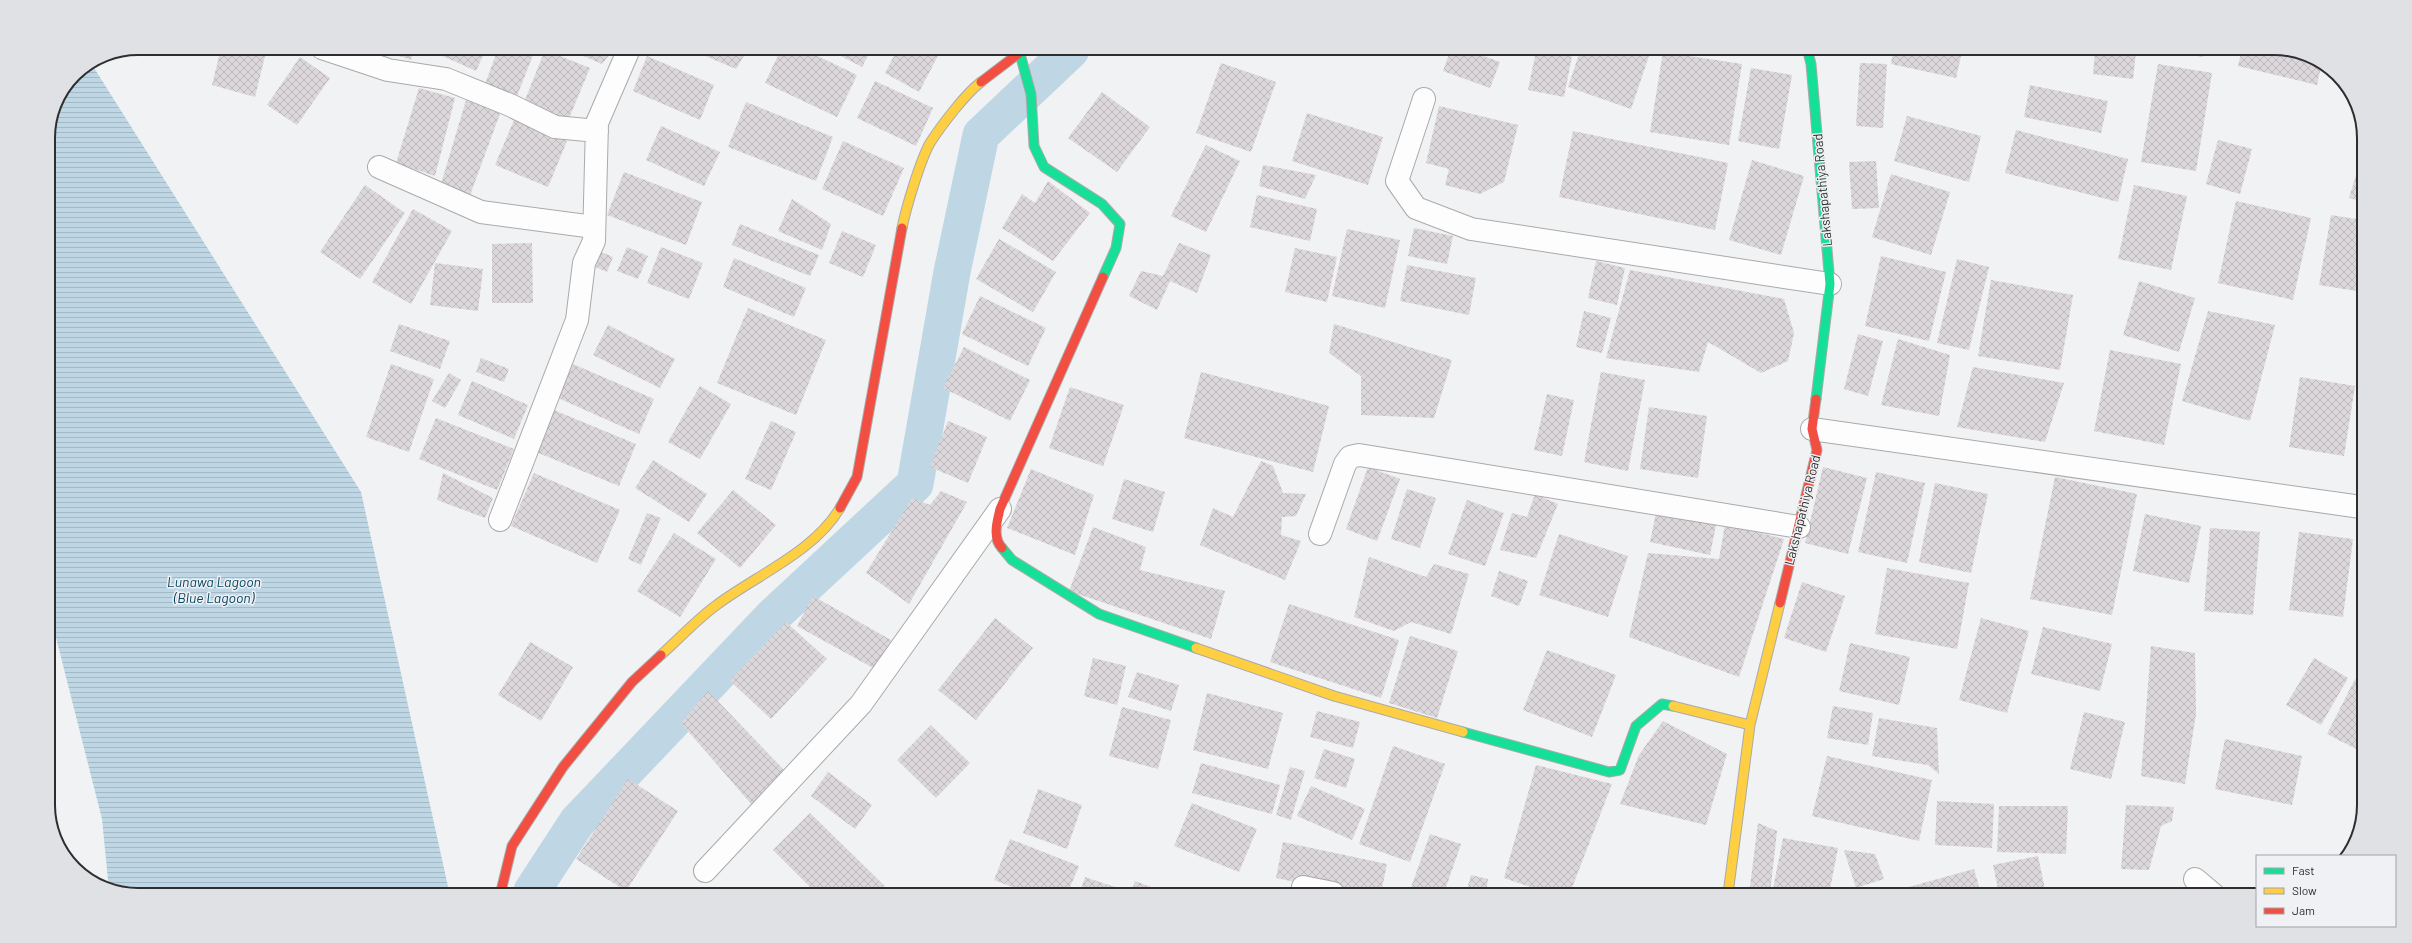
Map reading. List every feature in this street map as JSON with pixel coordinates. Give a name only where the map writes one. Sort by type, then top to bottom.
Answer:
[{"type":"street","points":[[343,55],[388,70],[446,79],[510,105],[555,127],[597,131]]},
{"type":"street","points":[[500,520],[577,320],[584,263],[594,241],[597,123],[626,55]]},
{"type":"street","points":[[503,888],[512,846],[563,767],[632,682],[717,604],[787,559],[831,523],[858,477],[905,213],[930,144],[972,90],[1017,55]]},
{"type":"street","points":[[1022,55],[1031,94],[1034,146],[1044,167],[1102,204],[1120,224],[1116,248],[1000,509],[995,528],[998,544],[1012,560],[1099,614],[1334,696],[1609,772],[1620,770],[1636,726],[1662,704],[1696,710],[1750,725]]},
{"type":"street","name":"Lakshapathiya Road","points":[[1729,888],[1750,725],[1817,450],[1812,429],[1830,284],[1811,64],[1809,55]]},
{"type":"street","points":[[1424,99],[1397,181],[1416,208],[1472,229],[1830,284]]},
{"type":"street","points":[[379,167],[481,212],[594,227]]},
{"type":"street","points":[[1812,429],[2357,506]]},
{"type":"street","points":[[1320,534],[1345,464],[1350,457],[1359,455],[1799,527]]},
{"type":"street","points":[[705,871],[861,704],[1000,509]]},
{"type":"street","points":[[2194,879],[2205,888]]},
{"type":"street","points":[[1303,887],[1308,888]]},
{"type":"water","name":"Lunawa Lagoon (Blue Lagoon)","points":[[94,68],[361,492],[448,888],[127,887],[108,882],[102,819],[55,634],[55,138],[61,106],[79,79]]},
{"type":"building","points":[[219,55],[265,55],[255,97],[212,85]]},
{"type":"building","points":[[396,55],[412,55],[411,60]]},
{"type":"building","points":[[440,55],[483,55],[476,71]]},
{"type":"building","points":[[496,55],[533,55],[517,96],[485,84]]},
{"type":"building","points":[[543,55],[558,55],[590,68],[567,123],[523,105]]},
{"type":"building","points":[[581,55],[609,55],[602,64]]},
{"type":"building","points":[[703,55],[744,55],[736,69]]},
{"type":"building","points":[[778,55],[815,55],[857,75],[837,117],[765,83]]},
{"type":"building","points":[[839,55],[868,55],[862,67]]},
{"type":"building","points":[[894,55],[938,55],[919,92],[885,73]]},
{"type":"building","points":[[1449,55],[1481,55],[1500,62],[1490,88],[1443,71]]},
{"type":"building","points":[[1535,55],[1572,55],[1564,97],[1528,90]]},
{"type":"building","points":[[1579,55],[1649,55],[1631,109],[1568,87]]},
{"type":"building","points":[[1663,55],[1683,55],[1742,64],[1729,145],[1650,132]]},
{"type":"building","points":[[1892,55],[1961,55],[1956,78],[1891,64]]},
{"type":"building","points":[[2095,55],[2136,55],[2133,79],[2093,74]]},
{"type":"building","points":[[2192,55],[2204,55],[2203,57]]},
{"type":"building","points":[[2241,55],[2274,55],[2300,59],[2320,70],[2317,85],[2238,66]]},
{"type":"building","points":[[647,56],[714,85],[700,120],[633,91]]},
{"type":"building","points":[[300,57],[330,78],[297,125],[267,105]]},
{"type":"building","points":[[1221,63],[1276,82],[1251,152],[1196,133]]},
{"type":"building","points":[[1860,63],[1887,64],[1883,128],[1856,126]]},
{"type":"building","points":[[2158,64],[2212,73],[2196,171],[2141,162]]},
{"type":"building","points":[[1751,68],[1792,75],[1779,149],[1738,141]]},
{"type":"building","points":[[875,81],[933,108],[916,146],[857,118]]},
{"type":"building","points":[[2030,85],[2108,101],[2101,133],[2024,117]]},
{"type":"building","points":[[419,88],[455,98],[435,176],[396,163]]},
{"type":"building","points":[[1102,92],[1150,127],[1117,172],[1068,138]]},
{"type":"building","points":[[466,100],[501,111],[469,198],[441,184]]},
{"type":"building","points":[[746,102],[833,137],[816,181],[728,147]]},
{"type":"building","points":[[1439,106],[1518,125],[1504,182],[1480,194],[1445,185],[1449,169],[1426,163]]},
{"type":"building","points":[[1307,113],[1383,137],[1368,185],[1292,161]]},
{"type":"building","points":[[1907,116],[1981,136],[1969,182],[1894,161]]},
{"type":"building","points":[[514,120],[567,141],[548,187],[495,165]]},
{"type":"building","points":[[661,126],[720,152],[704,186],[646,160]]},
{"type":"building","points":[[2016,130],[2128,159],[2118,202],[2005,173]]},
{"type":"building","points":[[1573,131],[1728,163],[1715,230],[1559,197]]},
{"type":"building","points":[[2218,140],[2252,149],[2240,194],[2206,184]]},
{"type":"building","points":[[843,141],[904,168],[883,216],[822,189]]},
{"type":"building","points":[[1206,145],[1240,161],[1206,232],[1171,216]]},
{"type":"building","points":[[1752,160],[1804,176],[1781,255],[1729,240]]},
{"type":"building","points":[[1876,161],[1879,208],[1852,209],[1849,162]]},
{"type":"building","points":[[1263,165],[1316,175],[1305,199],[1259,186]]},
{"type":"building","points":[[624,172],[702,202],[686,245],[607,215]]},
{"type":"building","points":[[2357,172],[2357,200],[2349,198]]},
{"type":"building","points":[[1891,174],[1950,192],[1931,255],[1872,237]]},
{"type":"building","points":[[1048,181],[1090,213],[1053,261],[1002,228],[1022,194],[1035,203]]},
{"type":"building","points":[[365,185],[405,213],[360,279],[320,252]]},
{"type":"building","points":[[2134,185],[2187,196],[2171,270],[2118,259]]},
{"type":"building","points":[[1257,195],[1317,209],[1310,241],[1250,227]]},
{"type":"building","points":[[792,199],[831,224],[822,250],[778,231]]},
{"type":"building","points":[[2236,201],[2311,218],[2293,300],[2218,283]]},
{"type":"building","points":[[413,209],[452,231],[411,304],[372,282]]},
{"type":"building","points":[[2331,215],[2357,219],[2357,291],[2319,285]]},
{"type":"building","points":[[740,224],[819,255],[810,276],[732,245]]},
{"type":"building","points":[[1414,228],[1453,236],[1447,264],[1408,256]]},
{"type":"building","points":[[1347,229],[1400,240],[1385,308],[1332,296]]},
{"type":"building","points":[[842,231],[876,245],[863,277],[829,263]]},
{"type":"building","points":[[999,239],[1056,272],[1033,312],[976,279]]},
{"type":"building","points":[[532,243],[533,303],[492,303],[492,244]]},
{"type":"building","points":[[1179,243],[1211,255],[1197,293],[1170,281],[1157,310],[1129,296],[1141,271],[1163,276]]},
{"type":"building","points":[[627,247],[648,256],[638,279],[617,271]]},
{"type":"building","points":[[661,247],[703,263],[689,299],[647,283]]},
{"type":"building","points":[[1295,248],[1337,257],[1327,302],[1285,292]]},
{"type":"building","points":[[594,249],[613,257],[607,272],[588,264]]},
{"type":"building","points":[[1881,256],[1946,272],[1929,341],[1865,326]]},
{"type":"building","points":[[734,258],[806,288],[794,317],[723,287]]},
{"type":"building","points":[[1957,259],[1989,267],[1969,350],[1937,343]]},
{"type":"building","points":[[1596,261],[1625,268],[1617,305],[1588,298]]},
{"type":"building","points":[[435,263],[483,269],[478,311],[430,305]]},
{"type":"building","points":[[1407,265],[1476,278],[1469,315],[1400,301]]},
{"type":"building","points":[[1630,270],[1784,299],[1794,333],[1788,361],[1761,373],[1708,342],[1699,372],[1606,358]]},
{"type":"building","points":[[1991,280],[2073,295],[2060,370],[1978,356]]},
{"type":"building","points":[[2139,281],[2195,298],[2179,352],[2123,335]]},
{"type":"building","points":[[980,296],[1046,328],[1028,366],[962,334]]},
{"type":"building","points":[[748,308],[826,340],[796,415],[717,383]]},
{"type":"building","points":[[1584,311],[1611,318],[1602,353],[1576,347]]},
{"type":"building","points":[[2208,311],[2275,325],[2250,421],[2182,401]]},
{"type":"building","points":[[399,324],[450,341],[440,369],[390,351]]},
{"type":"building","points":[[1334,324],[1452,360],[1434,418],[1361,415],[1361,376],[1329,353]]},
{"type":"building","points":[[608,325],[675,359],[660,388],[593,355]]},
{"type":"building","points":[[1858,334],[1883,341],[1868,396],[1844,389]]},
{"type":"building","points":[[1898,339],[1950,355],[1939,416],[1881,405]]},
{"type":"building","points":[[964,347],[1030,380],[1010,421],[943,388]]},
{"type":"building","points":[[2110,350],[2181,364],[2164,445],[2094,431]]},
{"type":"building","points":[[481,358],[509,369],[504,382],[476,372]]},
{"type":"building","points":[[391,364],[434,379],[409,452],[366,437]]},
{"type":"building","points":[[573,364],[654,399],[639,434],[558,398]]},
{"type":"building","points":[[1973,367],[2064,383],[2045,442],[1957,427]]},
{"type":"building","points":[[1201,372],[1329,406],[1313,472],[1184,438]]},
{"type":"building","points":[[1601,372],[1645,380],[1628,471],[1584,462]]},
{"type":"building","points":[[449,373],[461,380],[445,408],[432,401]]},
{"type":"building","points":[[2300,377],[2355,386],[2344,456],[2289,447]]},
{"type":"building","points":[[472,381],[528,405],[514,439],[458,415]]},
{"type":"building","points":[[700,386],[731,404],[700,459],[668,442]]},
{"type":"building","points":[[1070,387],[1124,405],[1103,466],[1049,448]]},
{"type":"building","points":[[1547,394],[1574,400],[1562,456],[1534,450]]},
{"type":"building","points":[[1649,407],[1707,416],[1698,478],[1640,469]]},
{"type":"building","points":[[549,408],[636,444],[619,486],[531,450]]},
{"type":"building","points":[[436,418],[514,449],[497,490],[419,459]]},
{"type":"building","points":[[771,421],[796,432],[771,490],[745,479]]},
{"type":"building","points":[[948,421],[987,437],[968,483],[930,467]]},
{"type":"building","points":[[653,460],[707,494],[689,522],[635,488]]},
{"type":"building","points":[[1261,461],[1273,466],[1283,493],[1306,494],[1296,516],[1282,517],[1281,535],[1301,541],[1285,580],[1200,545],[1213,508],[1233,517]]},
{"type":"building","points":[[1368,467],[1400,479],[1377,541],[1346,529]]},
{"type":"building","points":[[1823,467],[1867,478],[1848,554],[1805,543]]},
{"type":"building","points":[[1031,469],[1094,495],[1075,555],[1007,528]]},
{"type":"building","points":[[1876,472],[1925,483],[1907,563],[1858,552]]},
{"type":"building","points":[[443,473],[493,498],[485,518],[437,500]]},
{"type":"building","points":[[534,473],[620,510],[597,563],[511,526]]},
{"type":"building","points":[[2055,477],[2137,494],[2112,615],[2030,599]]},
{"type":"building","points":[[1124,479],[1165,492],[1153,532],[1112,519]]},
{"type":"building","points":[[1935,483],[1988,494],[1971,573],[1919,562]]},
{"type":"building","points":[[1407,489],[1436,498],[1420,548],[1391,539]]},
{"type":"building","points":[[733,490],[776,525],[740,568],[697,533]]},
{"type":"building","points":[[941,491],[967,502],[909,604],[866,573],[912,498],[930,505]]},
{"type":"building","points":[[1535,494],[1558,504],[1536,558],[1500,550],[1512,513],[1527,517]]},
{"type":"building","points":[[1467,500],[1504,513],[1485,566],[1448,554]]},
{"type":"building","points":[[1657,508],[1717,520],[1710,555],[1650,542]]},
{"type":"building","points":[[647,513],[661,518],[641,565],[628,559]]},
{"type":"building","points":[[2145,514],[2201,526],[2189,583],[2133,571]]},
{"type":"building","points":[[1725,524],[1784,539],[1739,677],[1629,637],[1648,553],[1719,559]]},
{"type":"building","points":[[1093,527],[1146,547],[1140,570],[1225,591],[1211,639],[1069,591]]},
{"type":"building","points":[[2210,528],[2260,532],[2253,615],[2204,611]]},
{"type":"building","points":[[2299,532],[2353,539],[2343,617],[2289,610]]},
{"type":"building","points":[[674,533],[716,559],[680,617],[637,591]]},
{"type":"building","points":[[1559,534],[1628,556],[1608,617],[1539,595]]},
{"type":"building","points":[[1369,557],[1426,577],[1434,564],[1469,574],[1451,634],[1411,622],[1394,631],[1354,617]]},
{"type":"building","points":[[1887,568],[1969,583],[1957,649],[1875,634]]},
{"type":"building","points":[[1499,571],[1528,581],[1519,606],[1491,596]]},
{"type":"building","points":[[1802,582],[1845,596],[1826,652],[1784,638]]},
{"type":"building","points":[[813,596],[891,640],[875,669],[797,626]]},
{"type":"building","points":[[1289,604],[1399,640],[1381,698],[1270,662]]},
{"type":"building","points":[[995,618],[1033,648],[976,720],[938,690]]},
{"type":"building","points":[[1981,618],[2029,631],[2007,713],[1959,700]]},
{"type":"building","points":[[786,622],[827,659],[771,719],[730,681]]},
{"type":"building","points":[[2043,627],[2112,644],[2100,691],[2031,674]]},
{"type":"building","points":[[1410,636],[1458,651],[1437,718],[1389,703]]},
{"type":"building","points":[[530,642],[573,667],[541,721],[498,695]]},
{"type":"building","points":[[1850,643],[1910,657],[1899,705],[1839,691]]},
{"type":"building","points":[[2151,646],[2195,653],[2196,714],[2185,784],[2141,776]]},
{"type":"building","points":[[1547,650],[1616,675],[1592,737],[1523,710]]},
{"type":"building","points":[[1093,658],[1126,666],[1117,705],[1084,696]]},
{"type":"building","points":[[2314,658],[2348,678],[2321,725],[2286,705]]},
{"type":"building","points":[[1137,672],[1179,685],[1171,711],[1128,697]]},
{"type":"building","points":[[2355,679],[2357,680],[2357,749],[2327,734]]},
{"type":"building","points":[[708,691],[789,775],[758,812],[681,723]]},
{"type":"building","points":[[1207,693],[1283,713],[1268,769],[1193,750]]},
{"type":"building","points":[[1833,706],[1873,713],[1868,745],[1827,738]]},
{"type":"building","points":[[1122,707],[1171,720],[1158,769],[1109,756]]},
{"type":"building","points":[[1317,711],[1360,722],[1353,748],[1310,737]]},
{"type":"building","points":[[2084,712],[2125,722],[2111,779],[2070,769]]},
{"type":"building","points":[[1879,718],[1937,728],[1939,774],[1928,765],[1872,756]]},
{"type":"building","points":[[1663,721],[1727,754],[1706,825],[1620,804],[1639,755]]},
{"type":"building","points":[[931,725],[970,763],[936,798],[897,760]]},
{"type":"building","points":[[2225,739],[2302,756],[2292,805],[2215,789]]},
{"type":"building","points":[[1393,746],[1445,764],[1410,862],[1359,844]]},
{"type":"building","points":[[1324,749],[1355,759],[1346,788],[1314,778]]},
{"type":"building","points":[[1827,756],[1932,780],[1919,841],[1812,816]]},
{"type":"building","points":[[1201,763],[1280,785],[1272,814],[1192,793]]},
{"type":"building","points":[[1536,765],[1612,784],[1572,888],[1533,888],[1504,878]]},
{"type":"building","points":[[1290,767],[1305,771],[1291,820],[1276,815]]},
{"type":"building","points":[[828,772],[872,805],[855,829],[811,796]]},
{"type":"building","points":[[628,779],[678,811],[628,888],[621,888],[576,859]]},
{"type":"building","points":[[1311,786],[1365,809],[1352,840],[1297,816]]},
{"type":"building","points":[[1038,789],[1082,805],[1067,849],[1023,833]]},
{"type":"building","points":[[1937,801],[1994,804],[1992,848],[1935,845]]},
{"type":"building","points":[[1192,803],[1257,829],[1239,872],[1174,846]]},
{"type":"building","points":[[2126,805],[2174,807],[2172,821],[2161,826],[2149,870],[2121,869]]},
{"type":"building","points":[[1999,806],[2068,806],[2066,854],[1997,852]]},
{"type":"building","points":[[810,813],[885,886],[883,888],[811,888],[773,850]]},
{"type":"building","points":[[1758,823],[1777,831],[1771,888],[1750,888]]},
{"type":"building","points":[[1430,834],[1461,844],[1446,888],[1411,888]]},
{"type":"building","points":[[1783,838],[1838,848],[1830,888],[1773,888]]},
{"type":"building","points":[[1010,839],[1079,866],[1070,888],[1015,888],[994,880]]},
{"type":"building","points":[[1283,842],[1387,864],[1382,888],[1324,888],[1276,878]]},
{"type":"building","points":[[1844,850],[1875,854],[1884,879],[1856,888]]},
{"type":"building","points":[[2038,856],[2045,888],[1998,888],[1993,865]]},
{"type":"building","points":[[1974,869],[1979,888],[1905,888]]},
{"type":"building","points":[[1471,875],[1488,879],[1487,888],[1467,888]]},
{"type":"building","points":[[1085,877],[1118,888],[1081,888]]},
{"type":"building","points":[[1135,881],[1154,888],[1132,888]]},
{"type":"waterway","points":[[534,888],[577,822],[773,616],[915,484],[952,272],[981,135],[1066,55]]},
{"type":"traffic: fast","points":[[1020,55],[1031,94],[1034,146],[1044,167],[1102,204],[1120,224],[1116,248],[1103,277]]},
{"type":"traffic: fast","points":[[1809,55],[1811,64],[1830,284],[1816,399]]},
{"type":"traffic: fast","points":[[1002,548],[1012,560],[1099,614],[1196,648]]},
{"type":"traffic: fast","points":[[1463,732],[1609,772],[1620,770],[1636,726],[1662,704],[1673,706]]},
{"type":"traffic: slow","points":[[902,228],[914,185],[930,143],[961,102],[981,82]]},
{"type":"traffic: slow","points":[[661,655],[696,622],[733,593],[801,550],[816,537],[840,508]]},
{"type":"traffic: slow","points":[[1729,888],[1750,725],[1780,603]]},
{"type":"traffic: slow","points":[[1196,648],[1334,696],[1463,732]]},
{"type":"traffic: slow","points":[[1673,706],[1750,725]]},
{"type":"traffic: jam","points":[[981,82],[1016,55]]},
{"type":"traffic: jam","points":[[840,508],[857,477],[902,228]]},
{"type":"traffic: jam","points":[[1002,548],[996,534],[1000,509],[1103,277]]},
{"type":"traffic: jam","points":[[1780,603],[1817,450],[1812,429],[1816,399]]},
{"type":"traffic: jam","points":[[502,888],[512,846],[563,767],[632,682],[661,655]]}]
